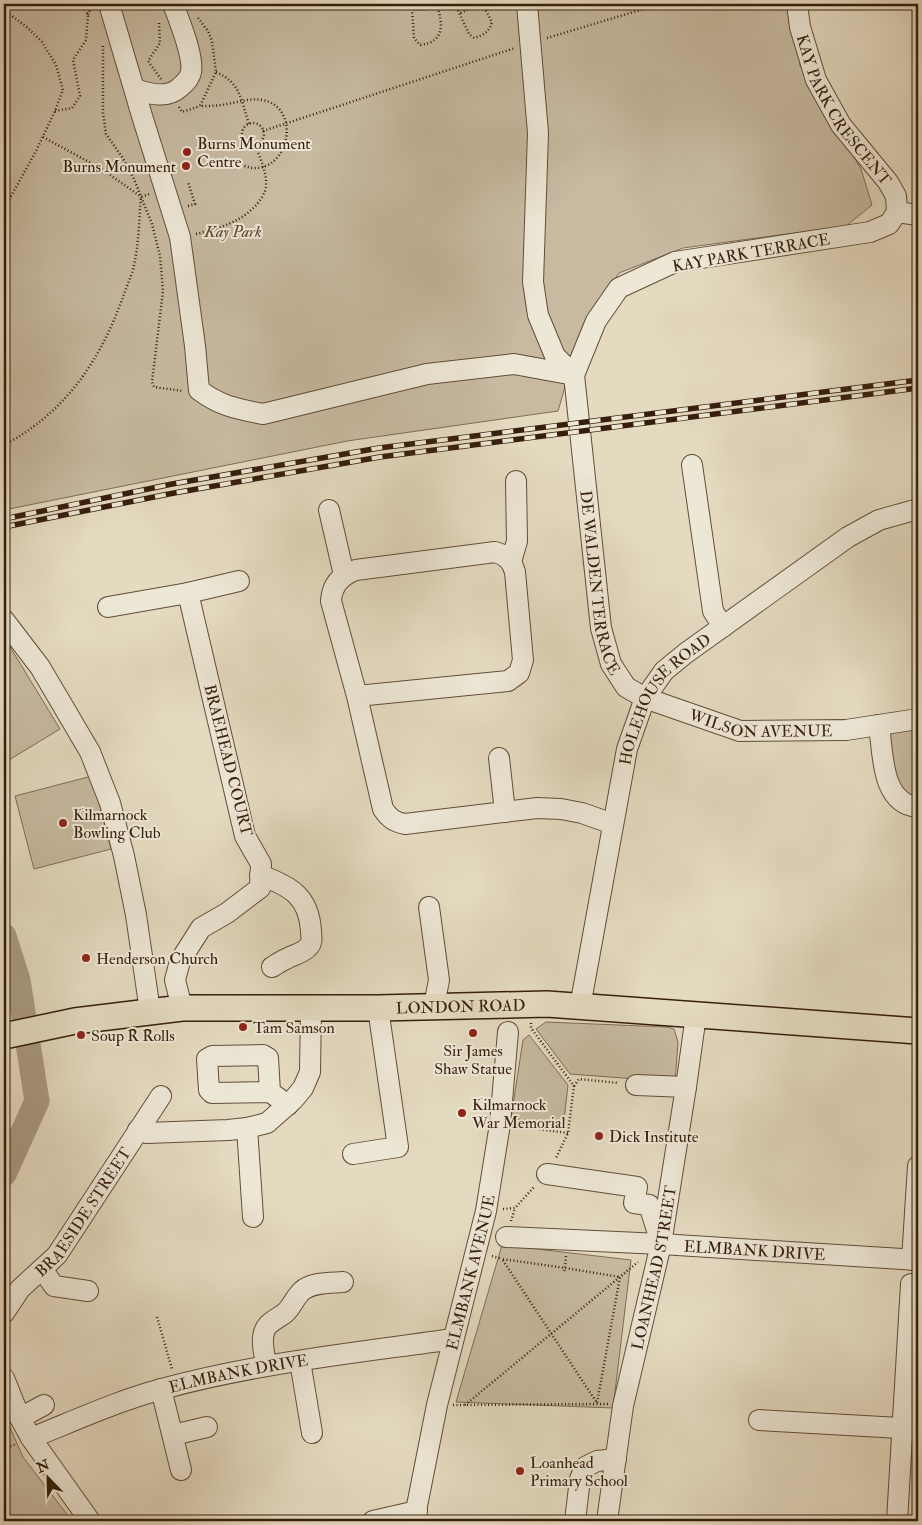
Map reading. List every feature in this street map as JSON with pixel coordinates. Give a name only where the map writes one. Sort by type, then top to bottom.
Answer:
[{"type":"main road","name":"LONDON ROAD","points":[[6,1036],[75,1022],[182,1008],[378,1008],[547,1004],[918,1031]]},
{"type":"street","points":[[109,4],[180,237],[196,346],[199,390],[214,401],[264,414],[427,374],[514,364],[574,375]]},
{"type":"street","points":[[135,89],[148,94],[176,91],[191,72],[189,51],[173,4]]},
{"type":"street","points":[[527,4],[538,133],[533,282],[538,316],[555,356],[574,375]]},
{"type":"street","name":"KAY PARK CRESCENT","points":[[797,4],[800,27],[816,80],[841,125],[888,182],[896,196],[897,212]]},
{"type":"street","points":[[142,116],[163,93]]},
{"type":"street","points":[[897,212],[918,215]]},
{"type":"street","name":"KAY PARK TERRACE","points":[[574,375],[596,321],[619,288],[675,262],[870,232],[889,224],[897,212]]},
{"type":"street","name":"DE WALDEN TERRACE","points":[[574,375],[601,628],[611,664],[626,687],[645,698]]},
{"type":"street","points":[[692,465],[713,611],[723,626]]},
{"type":"street","points":[[511,562],[517,540],[516,481]]},
{"type":"street","name":"HOLEHOUSE ROAD","points":[[580,1007],[627,749],[645,698],[664,671],[686,653],[848,537],[880,520],[918,509]]},
{"type":"street","points":[[329,510],[344,575]]},
{"type":"street","points":[[357,696],[508,681],[514,678],[522,667],[523,660],[515,572],[511,562],[502,554],[495,552],[356,570],[344,575],[336,584],[331,601],[357,696],[384,809],[388,817],[395,822],[405,824],[537,808],[561,809],[582,813],[614,824]]},
{"type":"street","points":[[108,607],[188,593],[239,581]]},
{"type":"street","name":"BRAEHEAD COURT","points":[[188,593],[245,836],[261,864],[260,875]]},
{"type":"street","points":[[4,620],[40,667],[90,752],[110,802],[131,890],[150,1011]]},
{"type":"street","name":"WILSON AVENUE","points":[[645,698],[740,731],[846,730],[918,720]]},
{"type":"street","points":[[879,725],[886,779],[896,796],[908,806],[918,806]]},
{"type":"street","points":[[498,758],[505,812]]},
{"type":"street","points":[[182,1008],[175,980],[180,961],[201,928],[228,913],[260,888],[260,875],[280,882],[295,892],[302,900],[310,922],[312,943],[309,947],[272,967]]},
{"type":"street","points":[[429,907],[439,980],[434,1006]]},
{"type":"street","name":"BRAESIDE STREET","points":[[138,1130],[147,1132],[247,1128],[268,1123],[303,1088],[310,1072],[311,1008]]},
{"type":"street","points":[[354,1154],[398,1147],[378,1008]]},
{"type":"street","name":"LOANHEAD STREET","points":[[607,1521],[623,1406],[661,1244],[696,1014]]},
{"type":"street","name":"ELMBANK AVENUE","points":[[416,1516],[437,1406],[486,1211],[500,1124],[508,1032]]},
{"type":"street","points":[[636,1085],[686,1087]]},
{"type":"street","points":[[270,1092],[288,1105]]},
{"type":"street","name":"BRAESIDE STREET","points":[[4,1313],[20,1290],[57,1255],[161,1096]]},
{"type":"street","points":[[247,1128],[253,1217]]},
{"type":"street","points":[[915,1260],[918,1166]]},
{"type":"street","points":[[547,1174],[637,1187],[634,1203],[649,1205],[661,1244]]},
{"type":"street","name":"ELMBANK DRIVE","points":[[506,1237],[661,1244],[915,1260]]},
{"type":"street","points":[[42,1269],[54,1286],[88,1290]]},
{"type":"street","points":[[266,1365],[263,1343],[264,1331],[268,1325],[286,1312],[301,1292],[308,1287],[317,1284],[343,1282]]},
{"type":"street","points":[[897,1521],[911,1429],[911,1284]]},
{"type":"street","name":"ELMBANK DRIVE","points":[[31,1438],[160,1389],[266,1365],[453,1340]]},
{"type":"street","points":[[300,1360],[312,1434]]},
{"type":"street","points":[[4,1378],[20,1418],[31,1438],[90,1521]]},
{"type":"street","points":[[160,1389],[181,1470]]},
{"type":"street","points":[[20,1418],[44,1405]]},
{"type":"street","points":[[760,1420],[911,1429]]},
{"type":"street","points":[[173,1435],[207,1427]]},
{"type":"street","points":[[576,1521],[580,1479],[585,1467],[597,1462],[616,1459]]},
{"type":"street","points":[[373,1521],[416,1516]]},
{"type":"path","points":[[4,209],[43,138],[56,111],[63,90],[56,65],[42,42],[28,28],[4,10],[7,4]]},
{"type":"path","points":[[83,4],[88,15]]},
{"type":"path","points":[[56,111],[72,108],[80,96],[73,60],[86,40],[88,15],[93,4]]},
{"type":"path","points":[[411,4],[414,38],[420,45],[430,44],[435,40],[441,28],[442,20],[438,4],[424,10],[412,9]]},
{"type":"path","points":[[424,4],[424,10]]},
{"type":"path","points":[[455,4],[469,34],[474,38],[489,31],[492,22],[485,10],[477,5],[460,13]]},
{"type":"path","points":[[263,131],[285,122],[531,43],[660,4]]},
{"type":"path","points":[[196,16],[208,31],[212,42],[216,72],[200,106],[226,104],[242,100],[263,100],[274,105],[283,114],[287,130],[286,144],[279,155],[272,162],[262,167],[253,168],[237,164]]},
{"type":"path","points":[[159,23],[160,43],[148,61],[163,93]]},
{"type":"path","points":[[104,43],[103,113],[106,134],[122,156],[142,196],[158,248],[163,291],[152,382],[154,387],[159,389],[199,390]]},
{"type":"path","points":[[216,72],[228,77],[237,88],[249,124]]},
{"type":"path","points":[[249,124],[260,125],[263,131],[263,140],[255,145],[246,144],[241,135],[242,130],[249,124]]},
{"type":"path","points":[[43,138],[100,168],[142,196]]},
{"type":"path","points":[[180,237],[212,230],[232,223],[258,203],[266,189],[265,175],[255,145]]},
{"type":"path","points":[[4,445],[24,434],[63,402],[94,362],[117,312],[134,265],[142,196]]},
{"type":"path","points":[[547,1004],[546,1014],[536,1020],[532,1020],[531,1028],[574,1086]]},
{"type":"path","points":[[486,1211],[515,1208],[547,1174],[568,1133],[574,1086],[579,1079],[636,1085]]},
{"type":"path","points":[[535,1129],[568,1133]]},
{"type":"path","points":[[465,1405],[661,1244]]},
{"type":"path","points":[[565,1269],[566,1252]]},
{"type":"path","points":[[598,1403],[502,1259],[620,1277]]},
{"type":"path","points":[[598,1403],[620,1277]]},
{"type":"path","points":[[157,1317],[173,1372]]},
{"type":"path","points":[[437,1406],[598,1403],[623,1406]]},
{"type":"green space","name":"Kay Park","points":[[4,4],[794,4],[800,66],[861,169],[872,205],[846,226],[683,248],[619,273],[583,325],[558,411],[347,441],[4,510]]},
{"type":"green space","points":[[4,637],[60,729],[4,763]]},
{"type":"green space","points":[[918,719],[918,807],[896,796],[879,725]]},
{"type":"green space","name":"Kilmarnock Bowling Club","points":[[92,776],[111,849],[34,869],[15,796]]},
{"type":"green space","points":[[546,1022],[667,1027],[674,1029],[678,1042],[675,1082],[570,1074],[536,1029]]},
{"type":"green space","points":[[529,1035],[568,1085],[564,1120],[560,1125],[511,1118],[523,1040]]},
{"type":"green space","points":[[502,1245],[631,1260],[613,1408],[456,1402]]},
{"type":"green space","points":[[4,1414],[23,1457],[72,1521],[4,1521]]},
{"type":"waterway","points":[[4,936],[18,980],[37,1101],[4,1174]]},
{"type":"railway","points":[[4,519],[172,484],[379,448],[918,380]]},
{"type":"railway","points":[[4,527],[174,493],[380,457],[918,388]]},
{"type":"place","name":"Burns Monument Centre","points":[[187,152]]},
{"type":"place","name":"Burns Monument","points":[[186,166]]},
{"type":"place","name":"Kilmarnock Bowling Club","points":[[63,823]]},
{"type":"place","name":"Henderson Church","points":[[86,958]]},
{"type":"place","name":"Tam Samson","points":[[243,1027]]},
{"type":"place","name":"Sir James Shaw Statue","points":[[473,1033]]},
{"type":"place","name":"Soup R Rolls","points":[[81,1035]]},
{"type":"place","name":"Kilmarnock War Memorial","points":[[462,1113]]},
{"type":"place","name":"Dick Institute","points":[[599,1136]]},
{"type":"place","name":"Loanhead Primary School","points":[[520,1471]]}]
